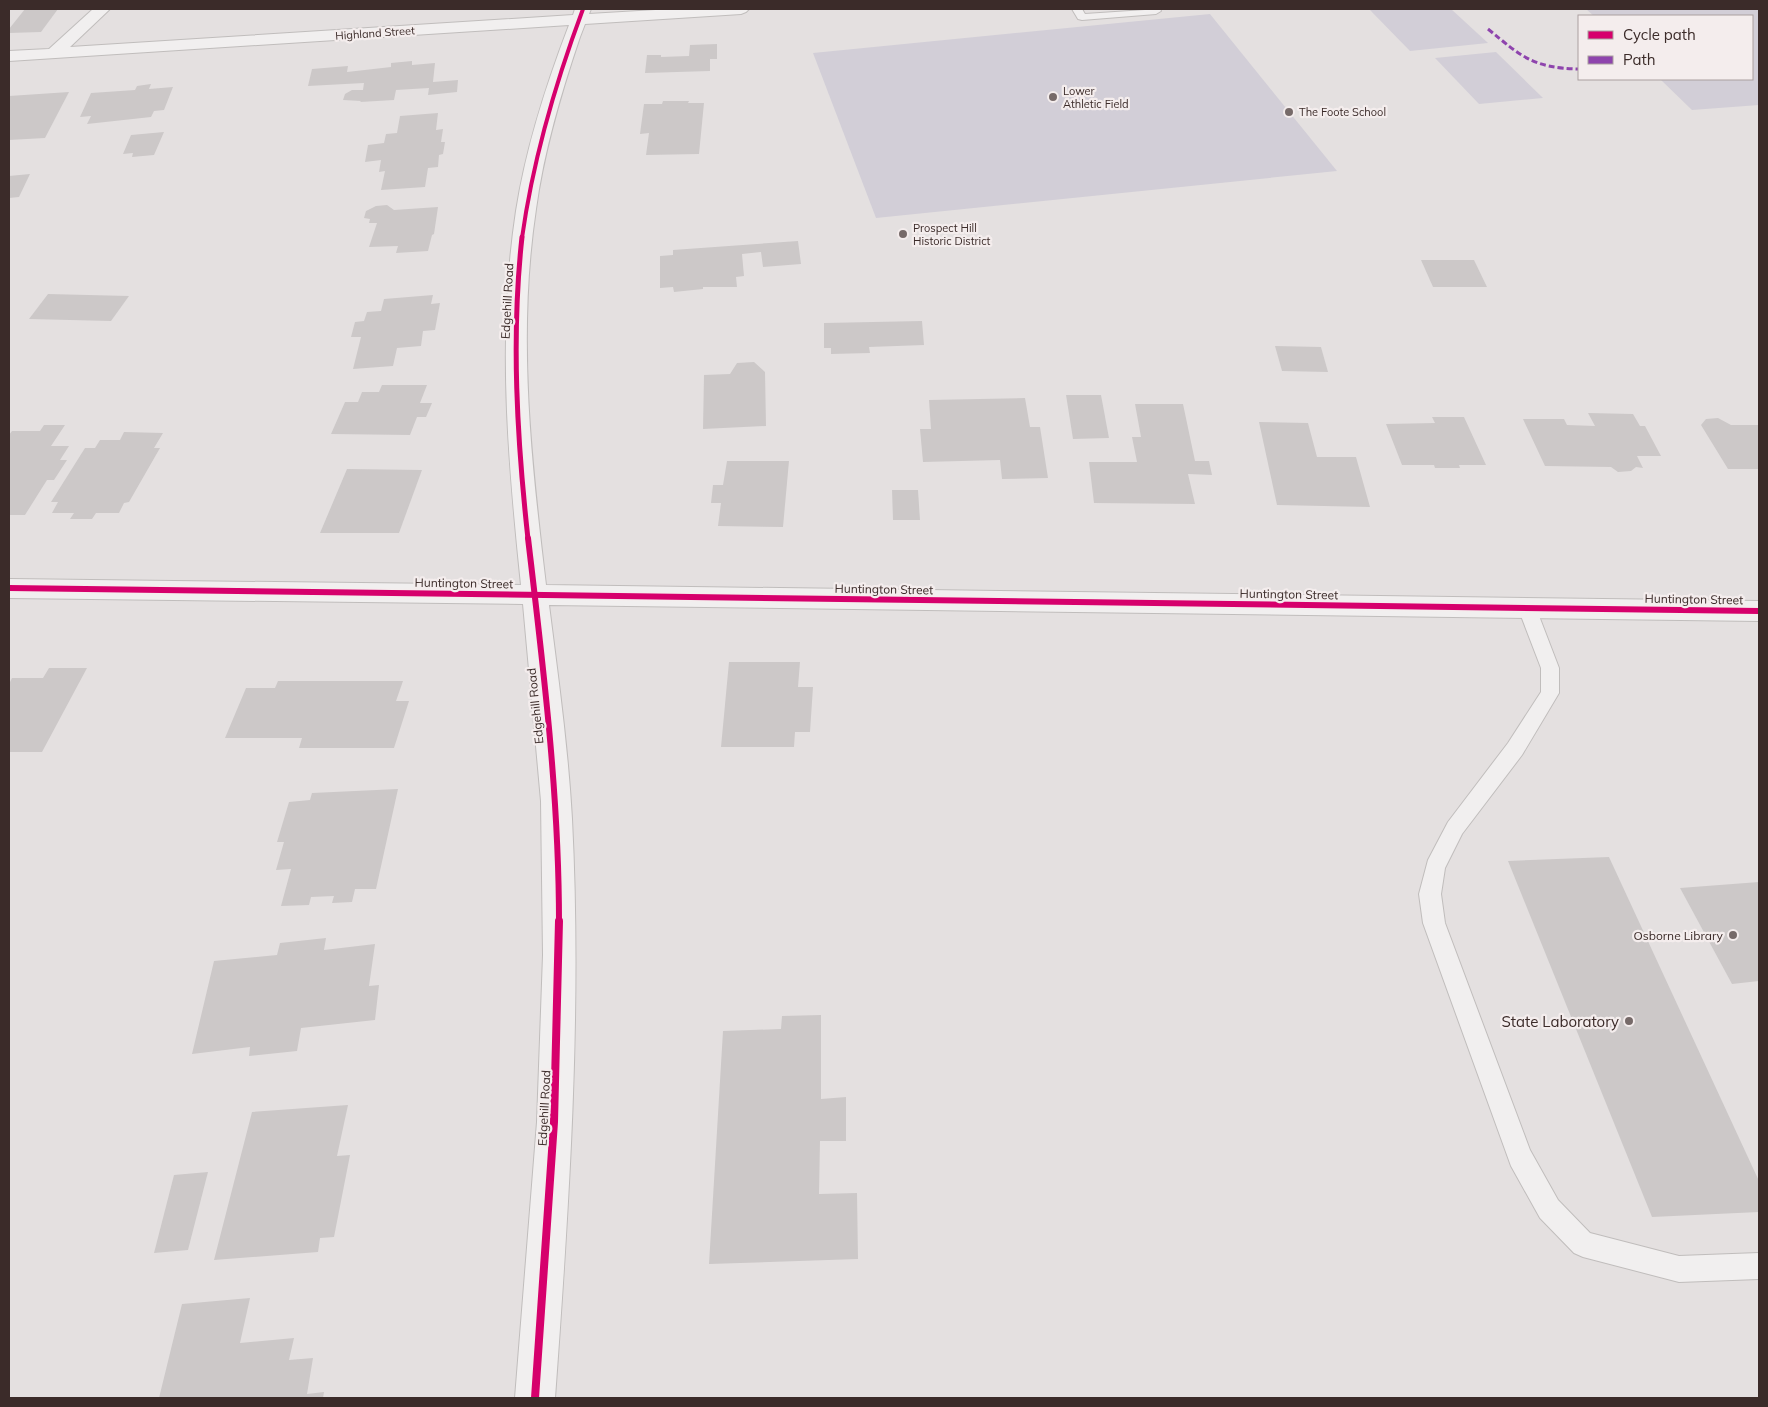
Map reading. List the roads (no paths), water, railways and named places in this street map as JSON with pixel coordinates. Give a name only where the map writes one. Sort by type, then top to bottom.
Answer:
[{"type":"street","points":[[54,53],[102,9]]},
{"type":"street","name":"Highland Street","points":[[9,56],[581,14],[741,9]]},
{"type":"street","name":"Edgehill Road","points":[[535,1398],[552,1184],[558,1041],[559,921],[556,802],[544,674],[533,595],[516,386],[522,241],[541,132],[560,66],[581,14]]},
{"type":"street","name":"Huntington Street","points":[[9,588],[1759,611]]},
{"type":"lane","points":[[1077,9],[1082,17],[1156,11],[1155,9]]},
{"type":"lane","points":[[1527,608],[1550,668],[1550,693],[1515,748],[1455,828],[1435,867],[1430,894],[1434,923],[1520,1157],[1550,1208],[1563,1223],[1583,1244],[1679,1269],[1759,1266]]},
{"type":"place","name":"Lower Athletic Field","points":[[1053,97]]},
{"type":"place","name":"The Foote School","points":[[1289,112]]},
{"type":"place","name":"Prospect Hill Historic District","points":[[903,234]]},
{"type":"place","name":"Osborne Library","points":[[1733,935]]},
{"type":"place","name":"State Laboratory","points":[[1629,1021]]}]
